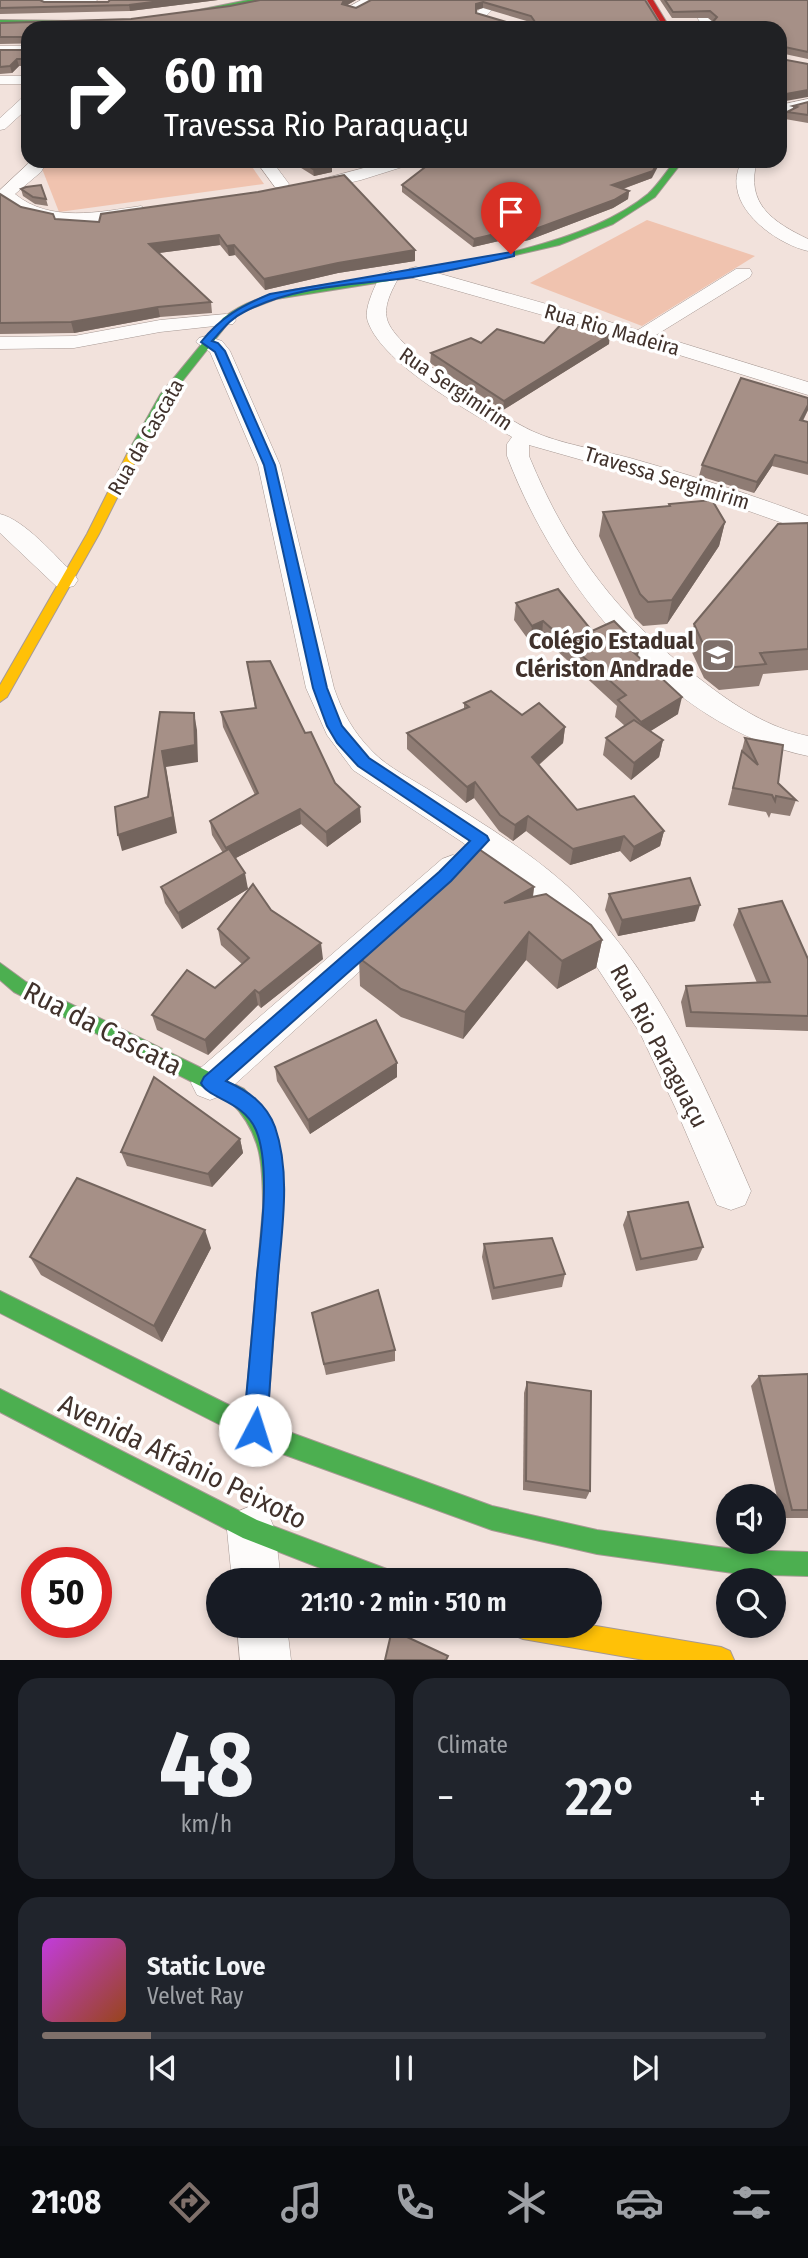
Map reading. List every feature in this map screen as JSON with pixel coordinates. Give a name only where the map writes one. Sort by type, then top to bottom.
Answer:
[{"type":"main road","points":[[162,17],[258,0]]},
{"type":"main road","points":[[650,0],[663,21]]},
{"type":"main road","points":[[0,22],[21,22]]},
{"type":"main road","name":"Rua da Cascata","points":[[0,697],[93,534],[164,397],[226,320],[240,310],[274,296],[416,273],[531,250],[590,230],[613,219],[666,185],[676,168]]},
{"type":"main road","name":"Rua da Cascata","points":[[0,970],[20,987],[237,1096],[254,1109],[265,1128],[271,1153],[273,1208],[255,1430]]},
{"type":"main road","points":[[0,1301],[274,1440],[492,1518],[597,1542],[740,1562],[808,1564]]},
{"type":"main road","name":"Avenida Afrânio Peixoto","points":[[0,1400],[251,1530],[351,1568]]},
{"type":"main road","points":[[593,1638],[721,1660]]},
{"type":"street","points":[[36,0],[65,3],[108,2]]},
{"type":"street","points":[[351,9],[371,0]]},
{"type":"street","points":[[480,21],[487,17],[496,0]]},
{"type":"street","points":[[701,21],[712,0]]},
{"type":"street","points":[[0,50],[21,50]]},
{"type":"street","points":[[787,107],[808,103]]},
{"type":"street","points":[[0,126],[21,106]]},
{"type":"street","points":[[36,168],[6,195],[14,204],[27,211],[47,216],[110,215],[158,208]]},
{"type":"street","points":[[269,168],[281,184]]},
{"type":"street","points":[[262,194],[330,184],[383,168]]},
{"type":"street","points":[[746,168],[743,182],[754,209],[774,227],[808,246]]},
{"type":"street","points":[[0,185],[18,182]]},
{"type":"street","name":"Rua Rio Madeira","points":[[416,273],[640,337],[808,389]]},
{"type":"street","points":[[640,337],[743,273]]},
{"type":"street","name":"Rua Sergimirim","points":[[390,277],[376,307],[377,322],[383,335],[408,359],[525,436],[518,444],[518,456],[550,527],[572,564],[618,623],[653,656],[735,719],[762,733],[808,746]]},
{"type":"street","points":[[0,343],[74,342],[160,326],[226,320]]},
{"type":"street","name":"Rua Rio Paraguaçu","points":[[206,342],[215,345],[220,351],[269,465],[328,713],[342,739],[364,762],[537,879],[610,954],[640,999],[685,1086],[732,1191]]},
{"type":"street","name":"Travessa Sergimirim","points":[[525,436],[696,484],[762,506],[808,526]]},
{"type":"street","points":[[0,521],[65,580]]},
{"type":"street","points":[[210,1083],[445,876],[481,840]]},
{"type":"street","points":[[251,1530],[256,1568]]},
{"type":"street","points":[[263,1638],[266,1660]]},
{"type":"shaded area","points":[[42,168],[253,168],[264,184],[59,212]]},
{"type":"shaded area","points":[[647,220],[755,256],[642,326],[530,283]]},
{"type":"building","points":[[0,0],[168,0],[129,5],[0,8]]},
{"type":"building","points":[[260,0],[344,0],[342,4],[356,8],[371,0],[645,0],[658,21],[534,21],[531,16],[483,2],[476,4],[476,13],[503,21],[66,21],[131,19]]},
{"type":"building","points":[[665,0],[808,0],[808,52],[787,48],[787,21],[714,21],[717,17],[710,11],[673,12]]},
{"type":"building","points":[[21,22],[21,37],[0,37],[0,23]]},
{"type":"building","points":[[0,50],[21,50],[21,59],[17,59],[10,66],[0,67]]},
{"type":"building","points":[[787,60],[808,64],[808,90],[787,94]]},
{"type":"building","points":[[808,102],[808,115],[787,112],[797,107],[793,106]]},
{"type":"building","points":[[424,168],[654,168],[653,171],[612,185],[629,191],[614,200],[530,231],[506,237],[499,233],[474,239],[402,185]]},
{"type":"building","points":[[344,175],[415,250],[264,279],[234,245],[227,246],[219,235],[149,244],[211,302],[158,307],[71,322],[0,323],[0,194],[21,207],[53,214],[55,219],[99,222],[101,214],[258,192]]},
{"type":"building","points":[[41,185],[46,199],[33,197],[21,189],[26,187]]},
{"type":"building","points":[[564,321],[610,335],[504,401],[431,353],[471,338],[481,343],[497,329],[544,343]]},
{"type":"building","points":[[741,378],[808,398],[808,405],[800,420],[808,422],[808,463],[775,455],[757,482],[702,465]]},
{"type":"building","points":[[712,500],[725,522],[672,600],[648,602],[640,594],[603,512]]},
{"type":"building","points":[[808,523],[808,649],[760,653],[766,664],[725,668],[709,657],[694,624],[778,524]]},
{"type":"building","points":[[558,589],[592,631],[614,621],[640,647],[631,650],[682,697],[641,722],[618,700],[626,695],[543,621],[532,626],[516,603]]},
{"type":"building","points":[[270,661],[305,733],[311,732],[335,783],[360,807],[326,832],[300,809],[226,848],[210,821],[258,793],[221,712],[256,708],[247,662]]},
{"type":"building","points":[[491,691],[522,715],[539,703],[565,727],[532,757],[577,810],[634,796],[664,831],[634,847],[624,836],[573,849],[528,816],[515,825],[500,815],[475,782],[467,787],[407,733],[469,707],[464,703]]},
{"type":"building","points":[[160,712],[194,713],[195,745],[162,751],[173,817],[118,835],[115,807],[148,797]]},
{"type":"building","points":[[634,720],[663,740],[634,763],[606,738]]},
{"type":"building","points":[[745,738],[783,745],[778,783],[796,800],[776,796],[775,801],[772,795],[733,788],[742,751],[758,765]]},
{"type":"building","points":[[473,845],[534,887],[504,903],[546,894],[591,925],[602,940],[562,961],[529,932],[465,1012],[401,989],[359,958]]},
{"type":"building","points":[[229,849],[245,873],[178,913],[161,887]]},
{"type":"building","points":[[690,878],[700,905],[622,920],[609,894]]},
{"type":"building","points":[[253,884],[271,910],[321,943],[259,993],[255,990],[205,1040],[152,1015],[187,970],[215,988],[249,958],[218,929]]},
{"type":"building","points":[[782,901],[808,959],[808,1016],[691,1012],[686,986],[770,982],[739,909]]},
{"type":"building","points":[[376,1020],[397,1063],[308,1120],[275,1067]]},
{"type":"building","points":[[154,1077],[240,1139],[208,1174],[121,1152]]},
{"type":"building","points":[[77,1178],[205,1230],[154,1326],[30,1257]]},
{"type":"building","points":[[688,1202],[703,1247],[641,1259],[628,1212]]},
{"type":"building","points":[[552,1238],[565,1274],[494,1288],[484,1244]]},
{"type":"building","points":[[378,1290],[395,1350],[324,1364],[312,1313]]},
{"type":"building","points":[[808,1374],[808,1510],[792,1510],[759,1376]]},
{"type":"building","points":[[527,1382],[591,1391],[590,1491],[526,1481]]},
{"type":"building","points":[[390,1638],[409,1638],[448,1656],[446,1660],[385,1660]]},
{"type":"traffic: fast","points":[[177,15],[258,0]]},
{"type":"traffic: fast","points":[[0,22],[21,22]]},
{"type":"traffic: fast","points":[[133,454],[164,397],[226,320],[239,310],[274,296],[433,271],[556,243],[610,222],[652,195],[673,168]]},
{"type":"traffic: fast","points":[[0,970],[20,987],[237,1095],[249,1107],[265,1133],[273,1176],[273,1208],[255,1430]]},
{"type":"traffic: fast","points":[[0,1302],[274,1440],[492,1518],[597,1542],[740,1562],[808,1564]]},
{"type":"traffic: fast","points":[[0,1400],[251,1530],[351,1568]]},
{"type":"traffic: slow","points":[[0,697],[93,534],[133,454]]},
{"type":"traffic: slow","points":[[593,1638],[721,1660]]},
{"type":"traffic: jam","points":[[650,0],[663,21]]},
{"type":"place","name":"Colégio Estadual Clériston Andrade","points":[[718,655]]},
{"type":"route","points":[[255,1430],[273,1208],[271,1153],[265,1128],[254,1109],[237,1096],[210,1083],[445,876],[481,840],[364,762],[342,739],[328,713],[320,688],[269,465],[261,441],[220,351],[215,345],[206,342],[226,320],[240,310],[274,296],[416,273],[511,254]]}]
